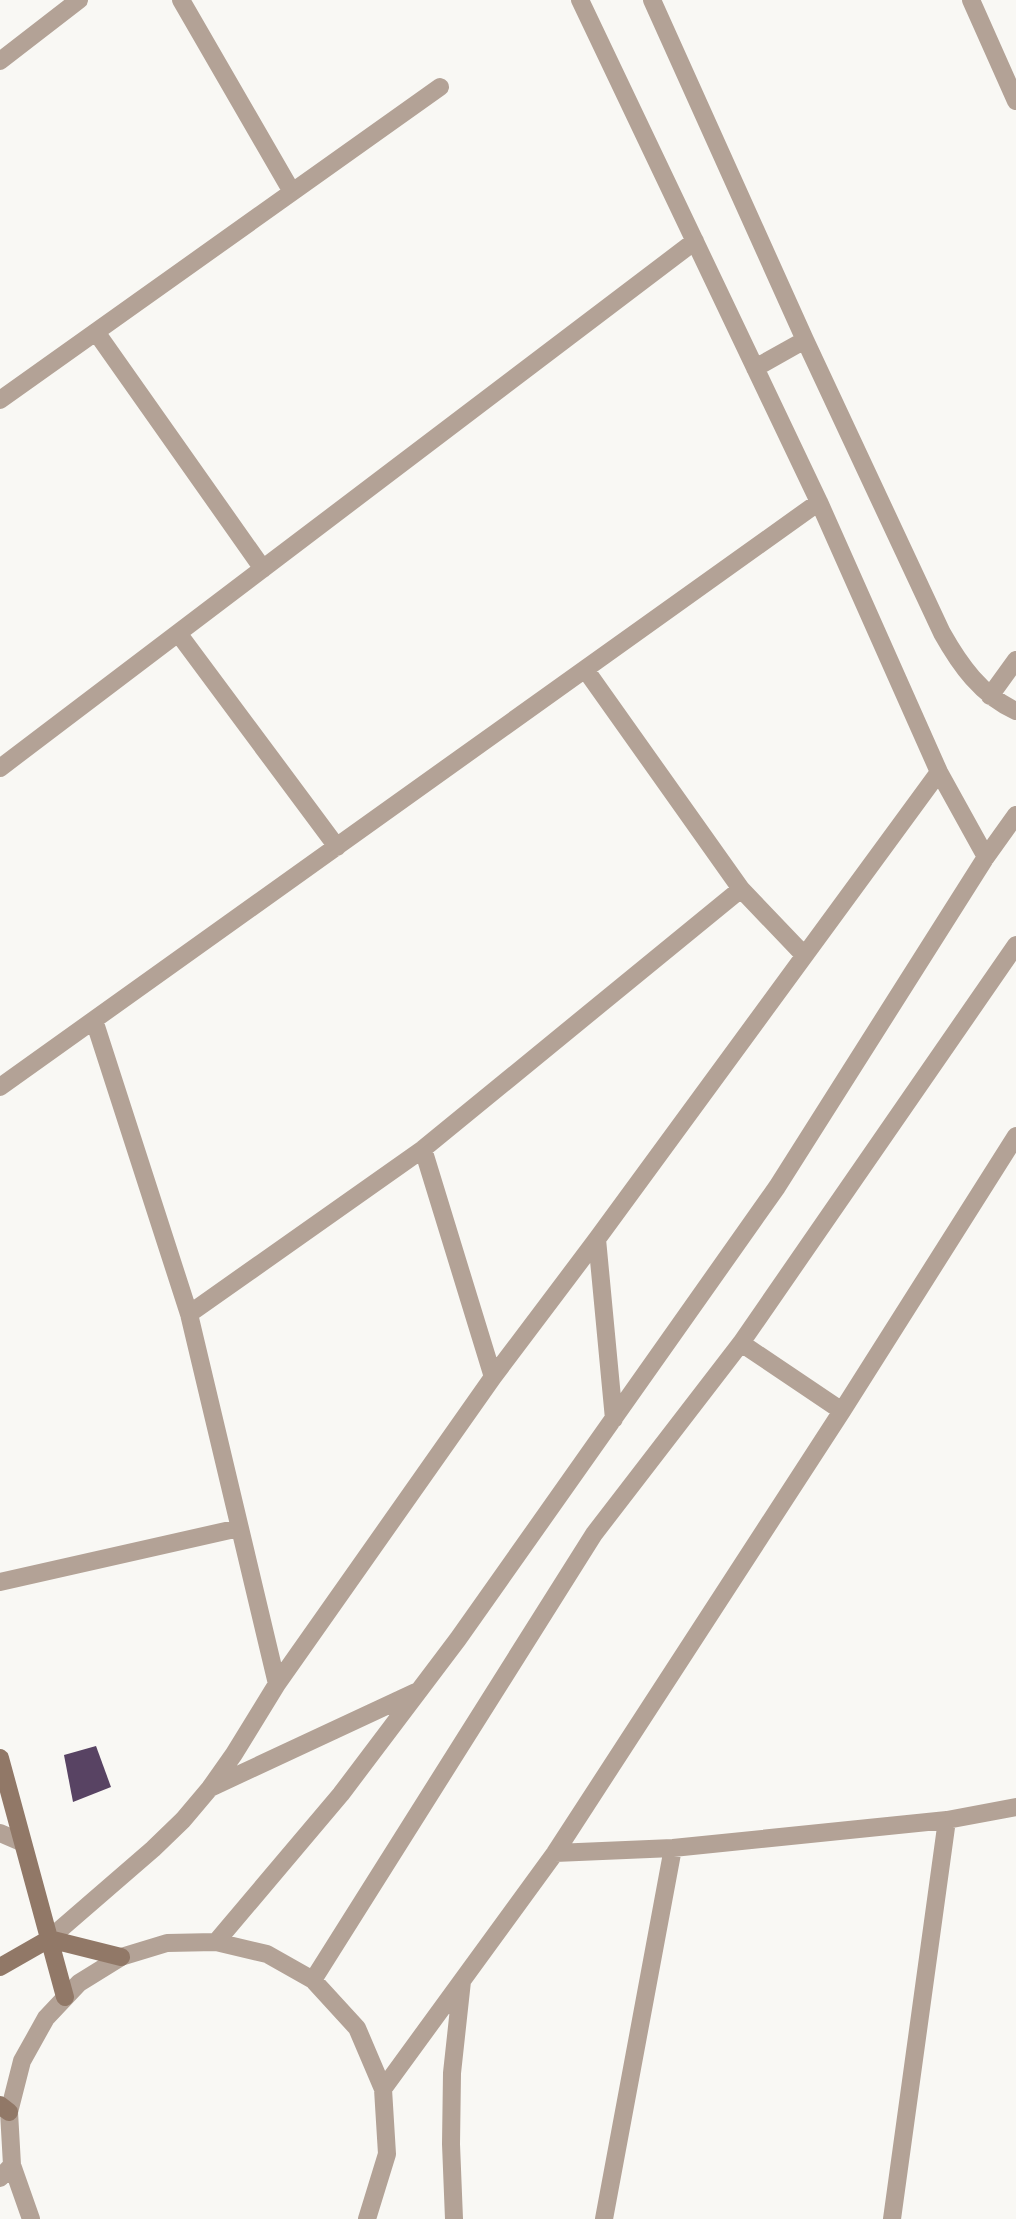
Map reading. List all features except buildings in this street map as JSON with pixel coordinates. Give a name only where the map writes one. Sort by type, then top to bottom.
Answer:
[{"type":"street","points":[[0,61],[79,0]]},
{"type":"street","points":[[181,0],[292,192]]},
{"type":"street","points":[[579,0],[819,502],[939,771],[986,857]]},
{"type":"street","points":[[652,0],[805,340],[942,633],[958,662],[974,680],[990,696],[1016,711]]},
{"type":"street","points":[[971,0],[1016,101]]},
{"type":"street","points":[[0,400],[440,87]]},
{"type":"street","points":[[0,768],[695,241]]},
{"type":"street","points":[[96,332],[263,569]]},
{"type":"street","points":[[755,368],[805,340]]},
{"type":"street","points":[[0,1087],[819,502]]},
{"type":"street","points":[[178,633],[337,847]]},
{"type":"street","points":[[990,696],[1016,660]]},
{"type":"street","points":[[585,669],[741,889],[804,955]]},
{"type":"street","points":[[0,1967],[49,1939],[153,1849],[183,1820],[210,1788],[277,1684],[493,1377],[597,1239],[939,771]]},
{"type":"street","points":[[216,1942],[340,1794],[458,1639],[777,1187],[986,857],[1016,815]]},
{"type":"street","points":[[189,1314],[423,1149],[741,889]]},
{"type":"street","points":[[313,1980],[594,1534],[741,1343],[1016,945]]},
{"type":"street","points":[[94,1020],[189,1314],[277,1684]]},
{"type":"street","points":[[383,2088],[555,1853],[842,1411],[1016,1136]]},
{"type":"street","points":[[423,1149],[493,1377]]},
{"type":"street","points":[[597,1239],[614,1419]]},
{"type":"street","points":[[741,1343],[842,1411]]},
{"type":"street","points":[[0,1582],[239,1528]]},
{"type":"street","points":[[210,1788],[418,1691]]},
{"type":"street","points":[[0,1758],[65,1997]]},
{"type":"street","points":[[555,1853],[673,1848],[947,1820],[1016,1807]]},
{"type":"street","points":[[892,2219],[947,1820]]},
{"type":"street","points":[[0,1833],[21,1842]]},
{"type":"street","points":[[604,2219],[673,1848]]},
{"type":"street","points":[[49,1939],[120,1958]]},
{"type":"street","points":[[31,2219],[6,2172],[5,2109],[22,2061],[46,2018],[79,1983],[120,1958],[167,1943],[216,1942],[267,1954],[313,1980],[357,2028],[383,2088],[387,2154],[368,2218]]},
{"type":"street","points":[[454,2219],[451,2144],[452,2073],[462,1981]]}]
